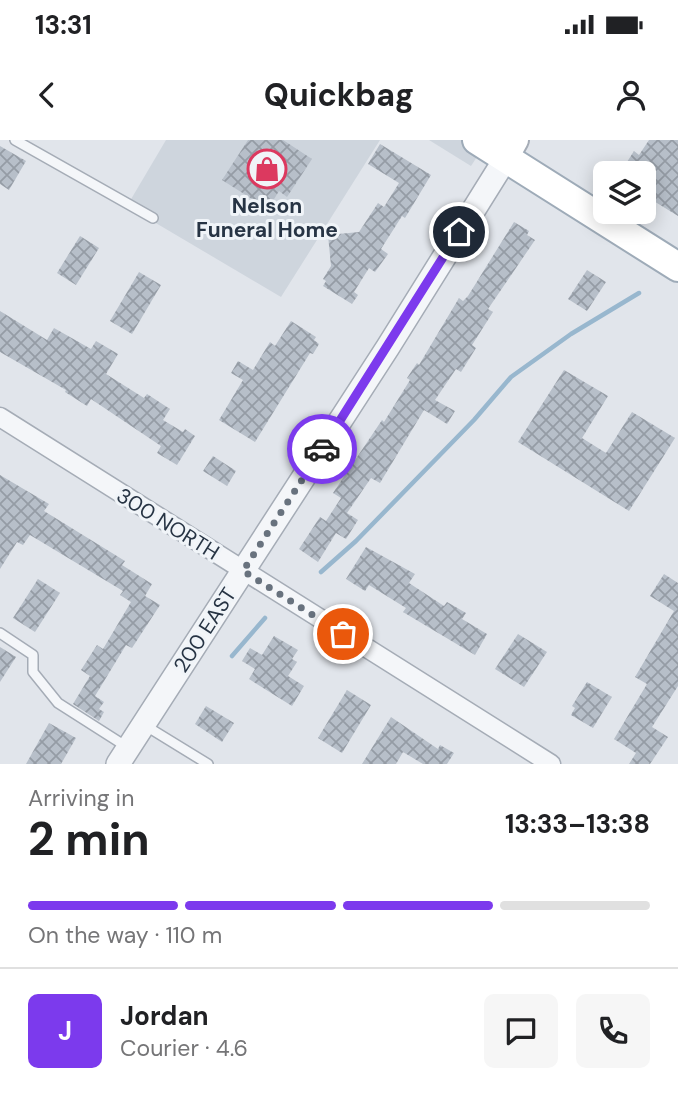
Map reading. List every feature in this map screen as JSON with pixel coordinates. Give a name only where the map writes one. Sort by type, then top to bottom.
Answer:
[{"type":"main road","points":[[477,140],[511,149],[678,267]]},
{"type":"street","name":"200 EAST","points":[[124,756],[388,347],[511,149]]},
{"type":"street","name":"300 NORTH","points":[[0,417],[551,764]]},
{"type":"lane","points":[[15,140],[153,218]]},
{"type":"lane","points":[[0,633],[33,655],[33,672],[58,703],[124,756]]},
{"type":"lane","points":[[144,725],[208,764]]},
{"type":"shaded area","points":[[166,140],[380,140],[281,297],[127,206]]},
{"type":"shaded area","points":[[429,140],[488,140],[471,166]]},
{"type":"building","name":"Nelson Funeral Home","points":[[248,140],[283,140],[312,159],[287,197],[279,191],[268,209],[222,180]]},
{"type":"building","points":[[649,140],[678,140],[678,216],[656,202],[656,161],[628,161],[634,151],[639,155]]},
{"type":"building","points":[[380,144],[431,175],[405,218],[402,216],[381,249],[388,254],[375,272],[369,268],[354,292],[358,295],[352,304],[323,286],[326,281],[323,279],[331,266],[328,235],[359,232],[378,203],[384,207],[399,183],[368,164]]},
{"type":"building","points":[[0,146],[26,161],[9,190],[0,184]]},
{"type":"building","points":[[514,222],[529,231],[527,235],[535,240],[488,309],[493,312],[472,345],[476,348],[461,372],[456,369],[435,400],[455,411],[447,424],[424,410],[380,483],[371,478],[347,513],[358,520],[346,539],[336,533],[318,562],[299,549],[320,517],[326,521],[341,498],[333,493],[382,420],[384,422],[410,380],[407,378],[417,363],[419,365],[459,298],[463,301],[468,296]]},
{"type":"building","points":[[80,236],[99,248],[76,285],[57,273]]},
{"type":"building","points":[[587,270],[606,282],[587,311],[568,299]]},
{"type":"building","points":[[139,272],[161,285],[132,334],[110,321]]},
{"type":"building","points":[[0,311],[47,340],[54,328],[91,349],[96,341],[118,354],[106,374],[144,398],[147,394],[170,409],[163,420],[195,436],[177,465],[157,453],[161,446],[91,399],[87,406],[65,392],[66,390],[0,352]]},
{"type":"building","points":[[291,321],[316,337],[314,340],[319,344],[313,354],[310,353],[255,442],[219,420],[243,380],[231,373],[238,361],[253,370],[270,342],[275,346]]},
{"type":"building","points":[[564,370],[608,396],[582,438],[606,453],[632,412],[675,438],[629,511],[518,442]]},
{"type":"building","points":[[213,456],[236,471],[227,486],[203,471]]},
{"type":"building","points":[[0,475],[49,504],[44,511],[125,561],[122,565],[152,584],[145,596],[160,605],[132,648],[126,645],[95,696],[104,702],[99,709],[104,712],[99,721],[73,704],[90,676],[81,670],[97,645],[103,649],[131,602],[120,595],[123,591],[30,535],[23,545],[17,542],[0,569]]},
{"type":"building","points":[[366,547],[415,574],[409,583],[444,606],[447,602],[466,613],[462,619],[487,634],[475,655],[403,612],[406,608],[369,585],[365,591],[346,579]]},
{"type":"building","points":[[664,574],[678,583],[678,686],[652,727],[668,737],[650,764],[629,764],[636,753],[614,739],[647,684],[635,677],[674,611],[650,596]]},
{"type":"building","points":[[38,579],[60,593],[35,632],[13,618]]},
{"type":"building","points":[[518,634],[547,652],[524,687],[495,669]]},
{"type":"building","points":[[274,636],[298,650],[292,659],[297,662],[288,676],[304,686],[292,706],[249,679],[255,669],[242,661],[250,648],[262,655]]},
{"type":"building","points":[[0,647],[16,657],[0,682]]},
{"type":"building","points":[[587,682],[612,697],[593,728],[571,715],[575,708],[572,706]]},
{"type":"building","points":[[347,690],[371,705],[342,753],[318,738]]},
{"type":"building","points":[[206,706],[234,723],[222,742],[195,724]]},
{"type":"building","points":[[391,717],[438,749],[440,745],[454,753],[447,764],[423,764],[403,752],[396,764],[362,764]]},
{"type":"building","points":[[49,723],[76,738],[61,764],[26,764]]},
{"type":"waterway","points":[[321,572],[356,541],[474,420],[511,377],[571,334],[639,293]]},
{"type":"waterway","points":[[232,656],[265,618]]},
{"type":"way so far","points":[[322,449],[243,571],[343,634]]},
{"type":"place","name":"Nelson Funeral Home","points":[[267,169]]},
{"type":"route","points":[[322,449],[459,232]]}]
